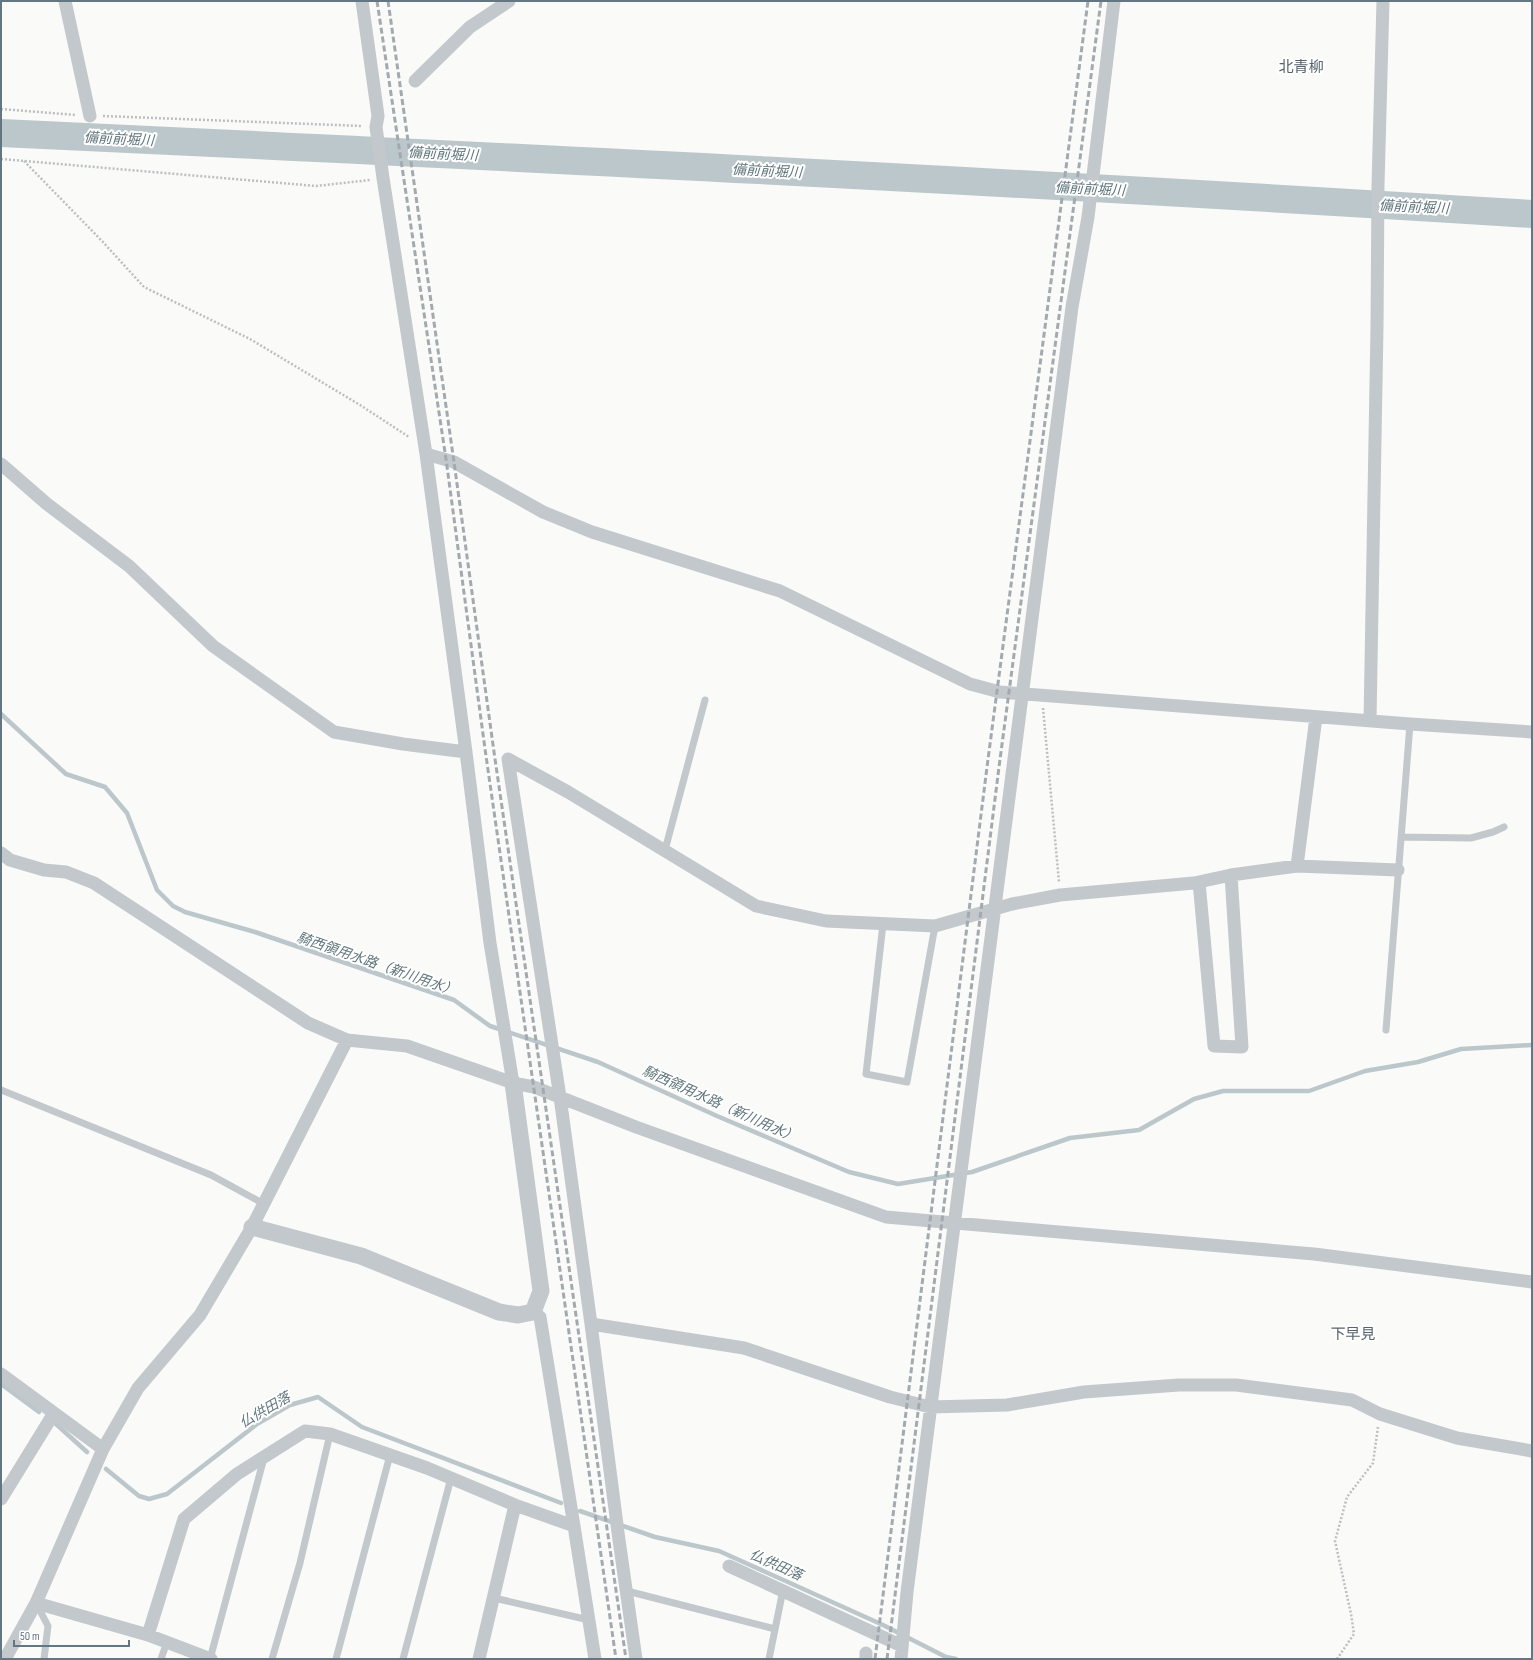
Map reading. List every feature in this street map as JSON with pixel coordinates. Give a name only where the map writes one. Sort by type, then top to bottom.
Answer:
[{"type":"street","points":[[65,1],[90,116]]},
{"type":"street","points":[[362,1],[378,116],[376,129],[426,454],[490,943],[513,1083],[541,1291],[533,1312]]},
{"type":"street","points":[[415,81],[470,27],[509,1]]},
{"type":"street","points":[[728,1566],[783,1590],[902,1649],[907,1592],[930,1407],[994,909],[1071,315],[1088,217],[1114,1]]},
{"type":"street","points":[[1370,721],[1377,335],[1378,185],[1383,1]]},
{"type":"street","points":[[426,454],[454,462],[543,512],[592,532],[780,591],[970,684],[1000,692],[1042,694],[1316,717],[1532,732]]},
{"type":"street","points":[[1,464],[47,504],[129,566],[213,646],[334,732],[403,744],[466,752]]},
{"type":"street","points":[[1297,866],[1316,717]]},
{"type":"street","points":[[636,1659],[616,1516],[592,1324],[560,1097],[508,758],[568,792],[756,906],[826,921],[934,926],[994,909],[1060,895],[1200,882],[1231,875],[1297,866],[1398,870]]},
{"type":"street","points":[[1,853],[10,860],[44,870],[66,872],[94,883],[308,1023],[347,1040],[407,1046],[513,1083],[534,1087],[636,1127],[886,1217],[1314,1254],[1532,1282]]},
{"type":"street","points":[[1200,882],[1214,1046],[1242,1047],[1231,875]]},
{"type":"street","points":[[5,1653],[36,1603],[103,1449],[138,1388],[200,1315],[252,1227],[347,1040]]},
{"type":"street","points":[[252,1227],[361,1256],[499,1312],[518,1315],[533,1312],[540,1317],[595,1659]]},
{"type":"street","points":[[592,1324],[744,1348],[890,1397],[930,1407],[1007,1405],[1084,1392],[1179,1385],[1236,1385],[1352,1400],[1380,1414],[1457,1438],[1532,1451]]},
{"type":"street","points":[[1,1374],[103,1449]]},
{"type":"street","points":[[1,1499],[54,1414]]},
{"type":"street","points":[[148,1635],[184,1519],[237,1474],[305,1431],[330,1434],[390,1455],[451,1478],[515,1505],[574,1526]]},
{"type":"street","points":[[482,1658],[515,1505]]},
{"type":"street","points":[[36,1603],[148,1635],[210,1659]]},
{"type":"lane","points":[[665,850],[705,700]]},
{"type":"lane","points":[[1386,1030],[1410,724]]},
{"type":"lane","points":[[1401,837],[1471,838],[1493,832],[1504,827]]},
{"type":"lane","points":[[883,924],[866,1074],[907,1082],[934,926]]},
{"type":"lane","points":[[1,1090],[211,1175],[264,1204]]},
{"type":"lane","points":[[272,1659],[300,1563],[330,1434]]},
{"type":"lane","points":[[336,1659],[390,1455]]},
{"type":"lane","points":[[210,1659],[264,1456]]},
{"type":"lane","points":[[403,1659],[451,1478]]},
{"type":"lane","points":[[769,1659],[783,1590]]},
{"type":"lane","points":[[627,1591],[775,1629]]},
{"type":"lane","points":[[494,1598],[589,1620]]},
{"type":"lane","points":[[36,1603],[48,1626],[44,1659]]},
{"type":"lane","points":[[161,1659],[166,1642]]},
{"type":"path","points":[[1,109],[90,116],[376,129]]},
{"type":"path","points":[[1,159],[316,186],[383,176]]},
{"type":"path","points":[[24,161],[102,241],[144,287],[250,339],[360,405],[412,439],[423,438]]},
{"type":"path","points":[[1042,694],[1060,895]]},
{"type":"path","points":[[1337,1659],[1354,1634],[1336,1541],[1347,1497],[1373,1463],[1380,1414]]},
{"type":"waterway","name":"備前前堀川","points":[[1,133],[767,170],[1532,214]]},
{"type":"waterway","name":"騎西領用水路（新川用水）","points":[[1,714],[66,774],[105,787],[127,813],[157,890],[173,906],[185,912],[255,932],[454,1000],[490,1026],[598,1062],[717,1116],[849,1172],[898,1184],[972,1172],[1070,1138],[1139,1130],[1194,1099],[1223,1091],[1309,1091],[1365,1071],[1418,1062],[1461,1049],[1532,1045]]},
{"type":"waterway","name":"仏供田落","points":[[1,1384],[39,1412]]},
{"type":"waterway","name":"仏供田落","points":[[106,1469],[139,1496],[149,1499],[167,1494],[257,1424],[290,1405],[318,1397],[362,1427],[561,1503]]},
{"type":"waterway","name":"仏供田落","points":[[56,1424],[87,1452]]},
{"type":"waterway","name":"仏供田落","points":[[580,1511],[655,1537],[719,1551],[883,1625],[946,1657],[956,1659]]},
{"type":"railway","points":[[377,1],[446,459],[485,749],[616,1659]]},
{"type":"railway","points":[[388,1],[494,752],[626,1659]]},
{"type":"railway","points":[[875,1659],[987,767],[1088,1]]},
{"type":"railway","points":[[887,1659],[999,767],[1101,1]]},
{"type":"district","name":"北青柳","points":[[1301,67]]},
{"type":"district","name":"下早見","points":[[1353,1334]]}]
